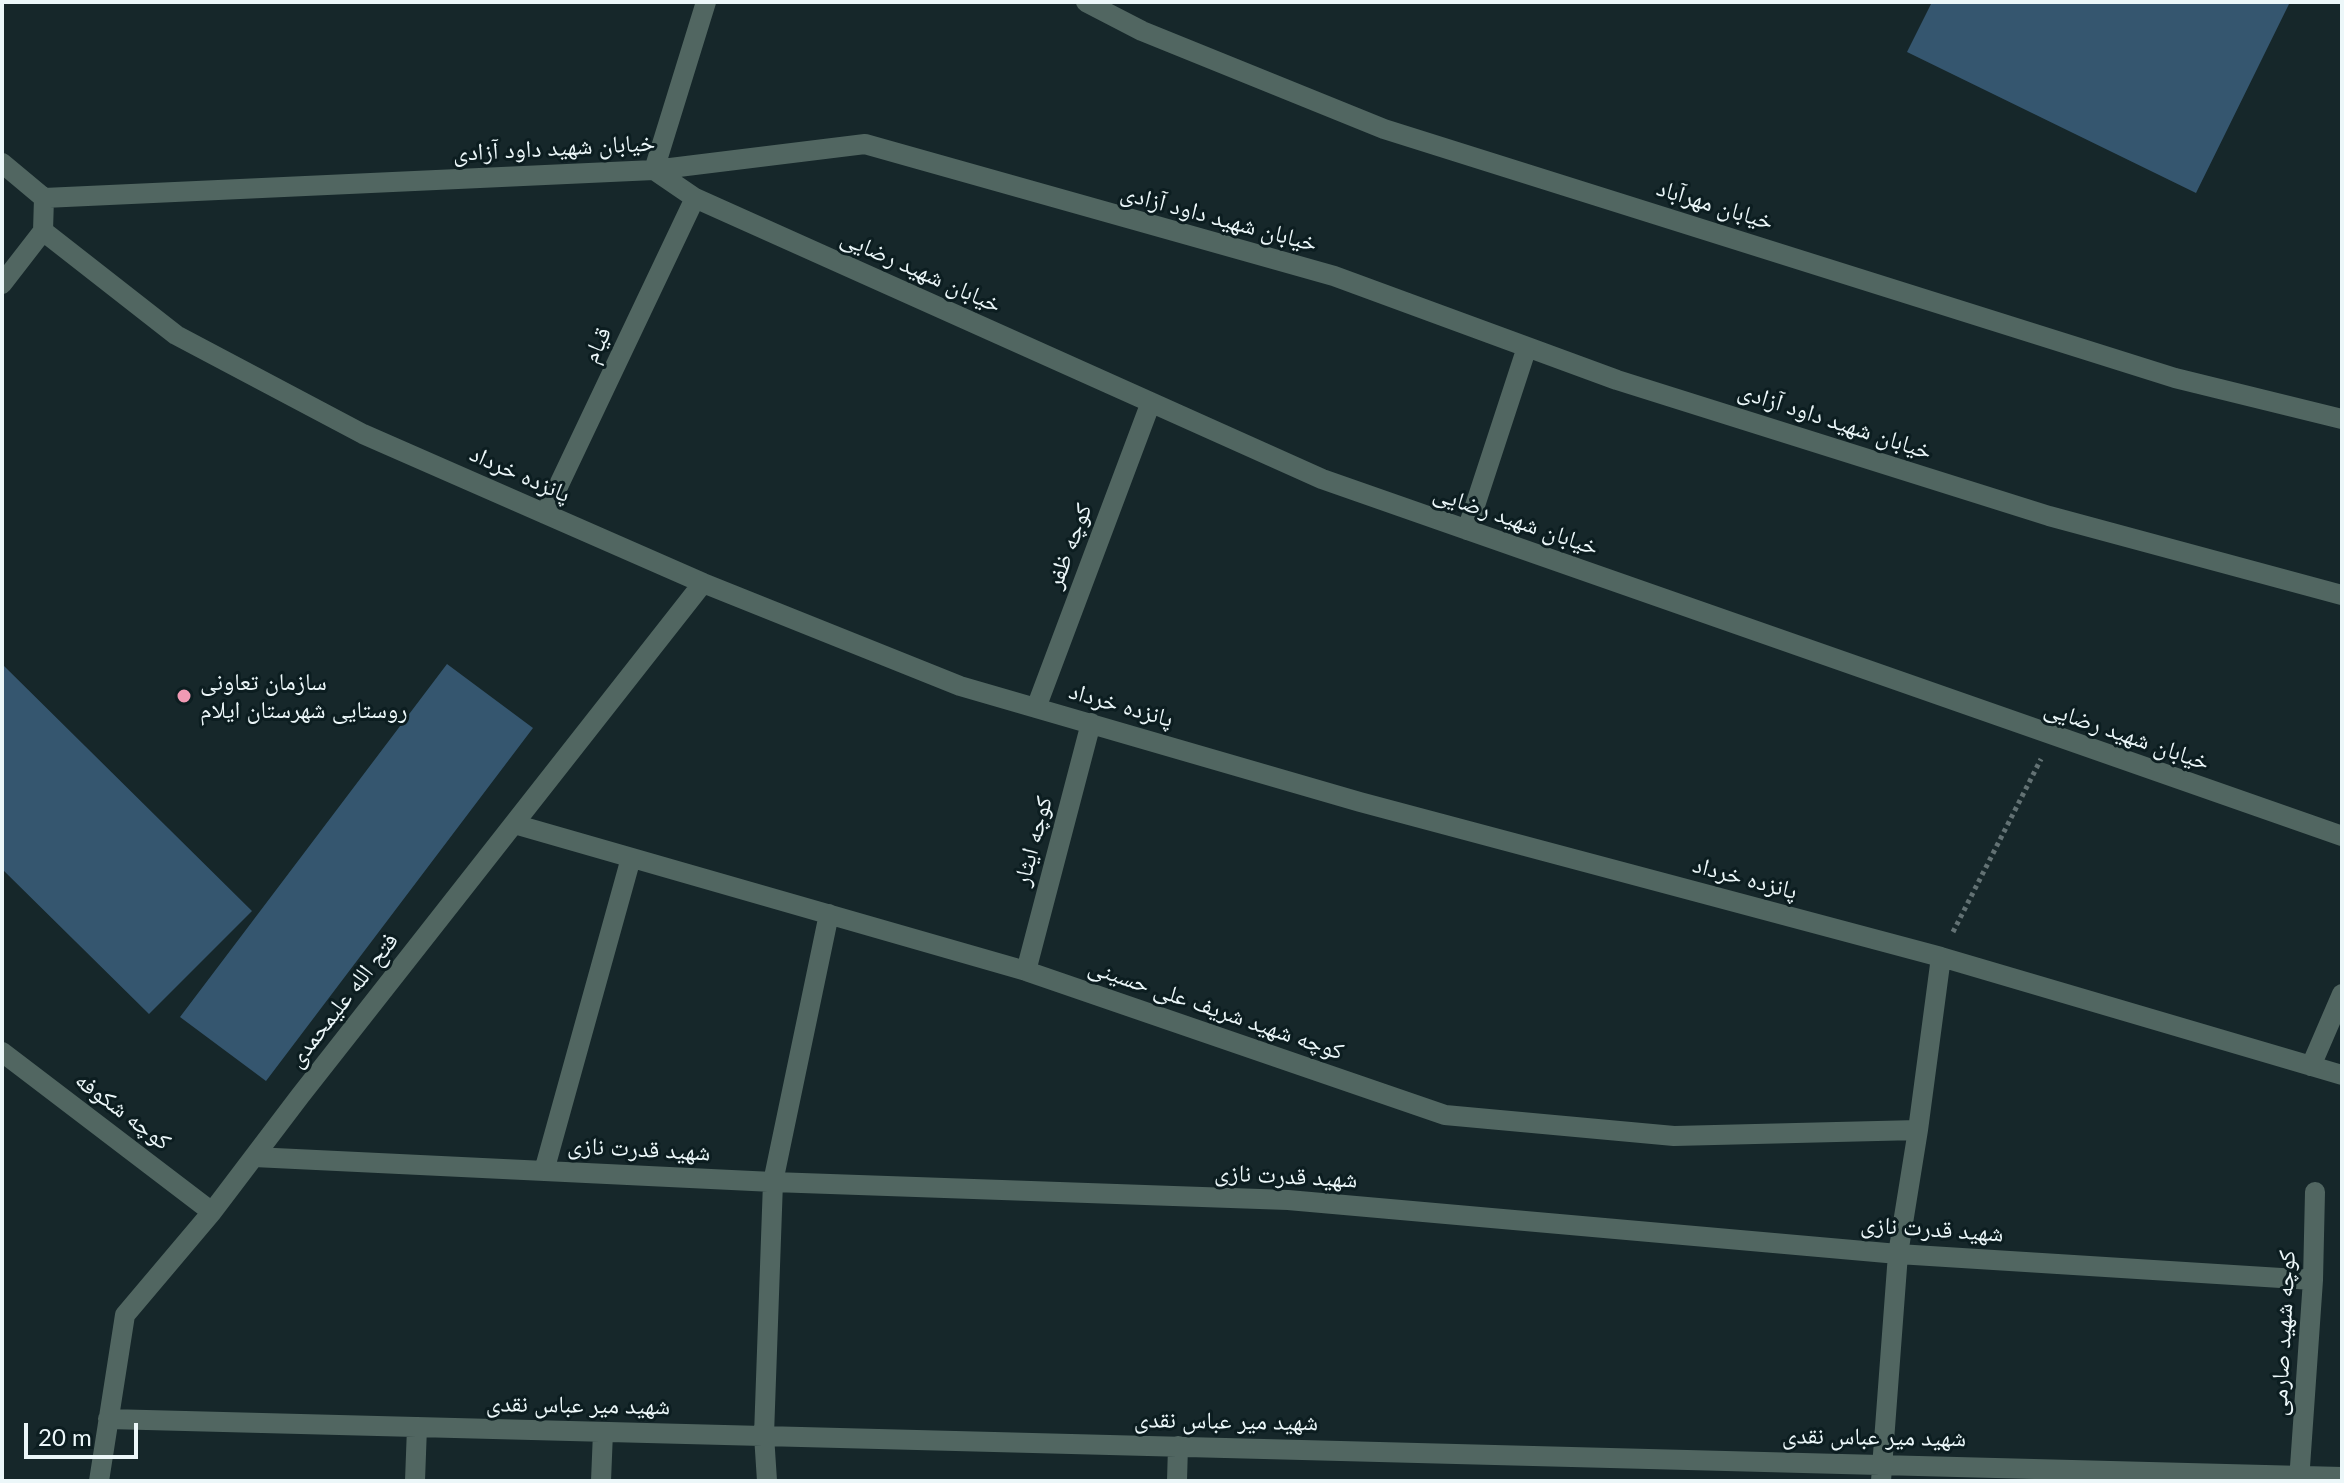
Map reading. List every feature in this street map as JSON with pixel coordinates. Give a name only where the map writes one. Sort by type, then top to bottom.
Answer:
[{"type":"street","points":[[654,170],[706,2]]},
{"type":"street","name":"خیابان مهرآباد","points":[[1086,2],[1142,31],[1384,129],[2175,378],[2342,419]]},
{"type":"street","name":"خیابان شهید داود آزادی","points":[[44,198],[654,170],[865,144],[1334,276],[1617,380],[2049,516],[2342,595]]},
{"type":"street","points":[[2,163],[44,198],[43,231],[2,284]]},
{"type":"street","name":"خیابان شهید رضایی","points":[[654,170],[695,198],[1322,479],[2342,836]]},
{"type":"street","name":"قیام","points":[[545,514],[695,198]]},
{"type":"street","name":"پانزده خرداد","points":[[43,231],[176,335],[363,434],[703,583],[960,686],[1360,802],[1941,957],[2342,1075]]},
{"type":"street","points":[[1467,530],[1527,347]]},
{"type":"street","name":"کوچه ظفر","points":[[1036,708],[1151,402]]},
{"type":"street","name":"فتح الله علیمحمدی","points":[[99,1481],[125,1315],[212,1212],[703,583]]},
{"type":"street","name":"کوچه ایثار","points":[[1026,971],[1091,723]]},
{"type":"street","name":"کوچه شهید شریف علی حسینی","points":[[514,824],[1026,971],[1445,1115],[1674,1136],[1918,1130]]},
{"type":"street","points":[[544,1171],[631,858]]},
{"type":"street","points":[[767,1481],[764,1435],[773,1182],[829,914]]},
{"type":"street","points":[[1881,1472],[1898,1254],[1941,957]]},
{"type":"street","points":[[2311,1066],[2342,994]]},
{"type":"street","name":"کوچه شکوفه","points":[[2,1052],[212,1212]]},
{"type":"street","name":"شهید قدرت نازی","points":[[254,1157],[773,1182],[1288,1200],[1898,1254],[2313,1280]]},
{"type":"street","name":"کوچه شهید صارمی","points":[[2300,1479],[2313,1280],[2315,1192]]},
{"type":"street","name":"شهید میر عباس نقدی","points":[[108,1419],[1178,1446],[1881,1472],[2300,1479],[2342,1477]]},
{"type":"street","points":[[415,1481],[417,1427]]},
{"type":"street","points":[[601,1481],[603,1432]]},
{"type":"street","points":[[1177,1481],[1178,1446]]},
{"type":"path","points":[[1941,957],[2052,737]]},
{"type":"building","points":[[1932,2],[2290,2],[2196,193],[1907,52]]},
{"type":"building","points":[[2,664],[252,911],[149,1014],[2,869]]},
{"type":"building","points":[[447,664],[533,728],[266,1081],[180,1017]]},
{"type":"place","name":"سازمان تعاونی روستایی شهرستان ایلام","points":[[184,696]]}]
